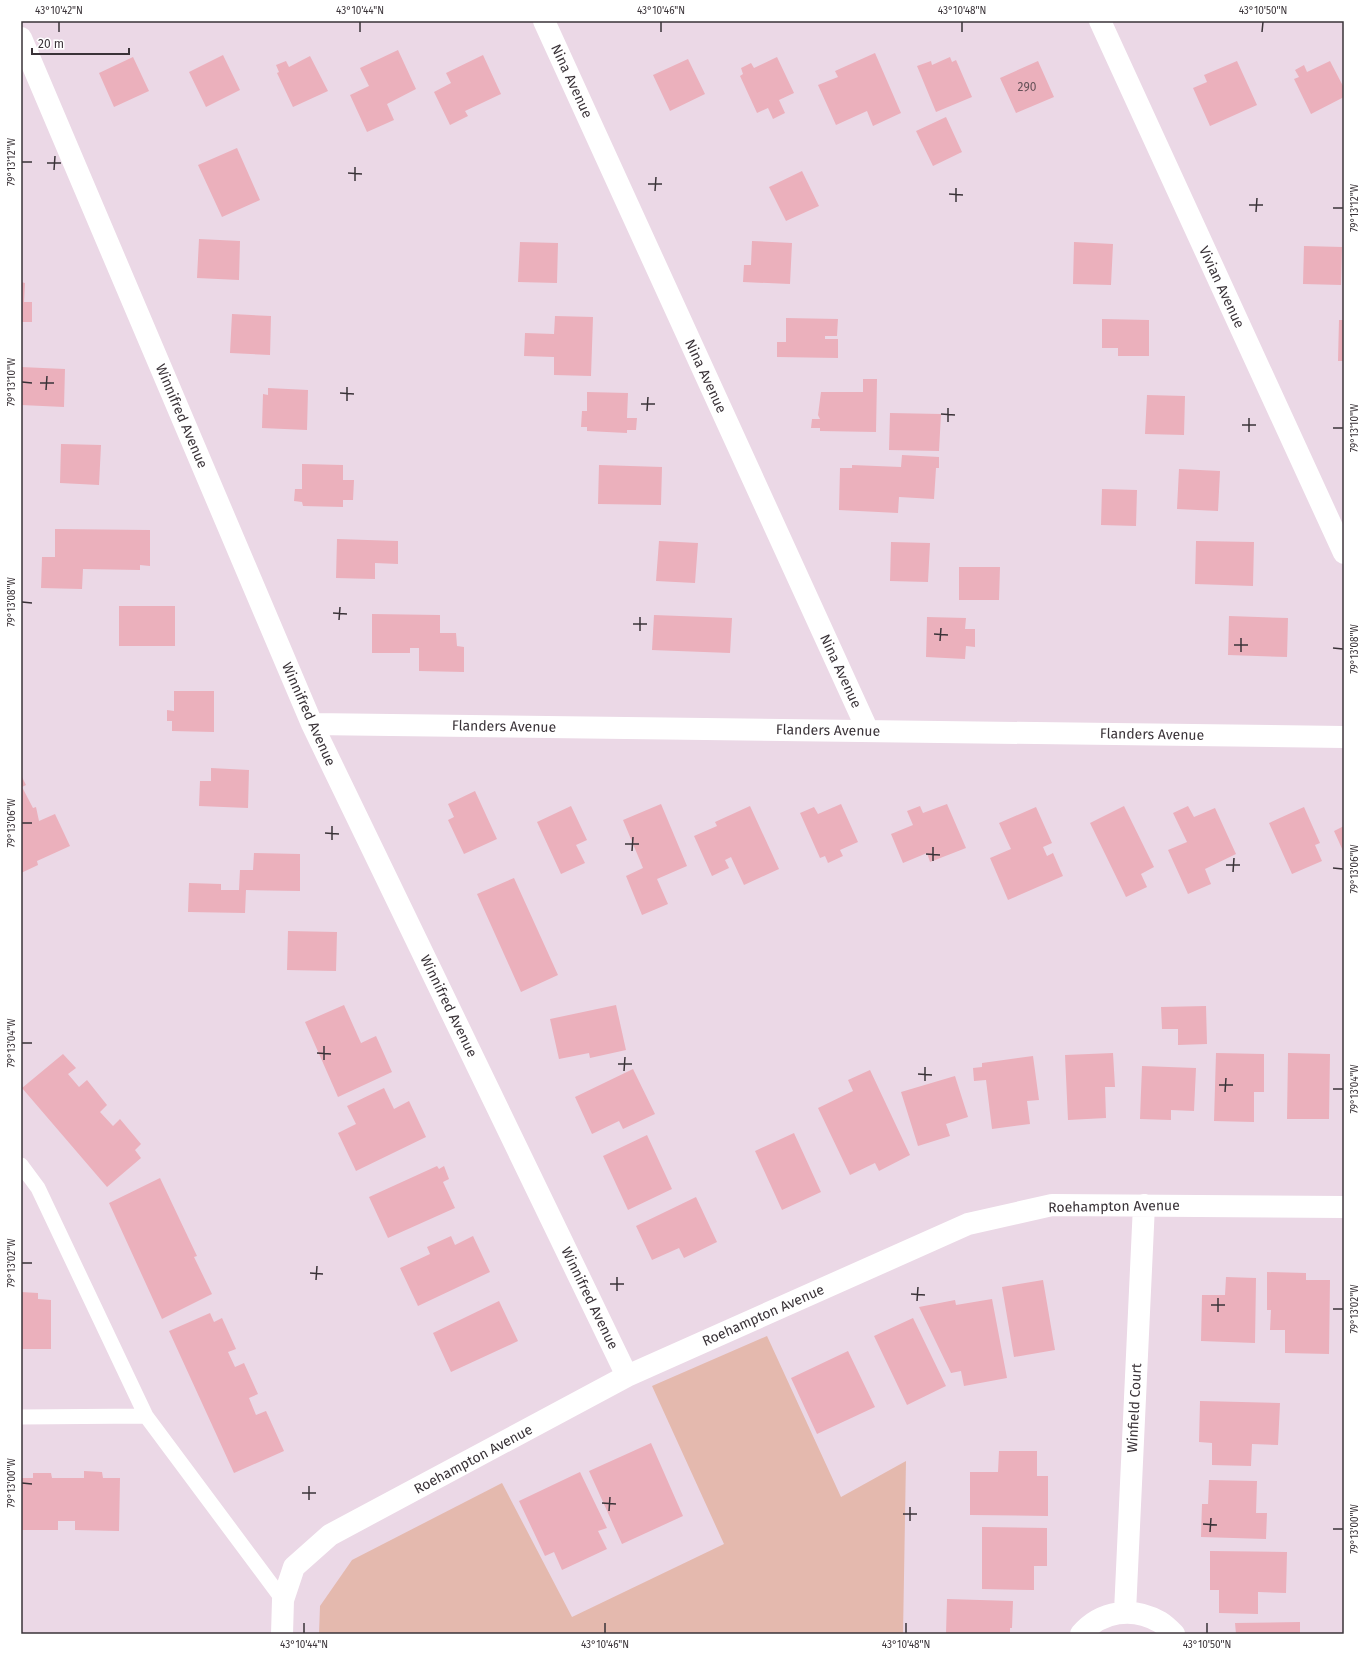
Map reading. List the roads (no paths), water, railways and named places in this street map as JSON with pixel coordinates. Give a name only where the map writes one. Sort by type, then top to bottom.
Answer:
[{"type":"street","name":"Nina Avenue","points":[[544,21],[868,731]]},
{"type":"street","name":"Vivian Avenue","points":[[1100,21],[1344,552]]},
{"type":"street","name":"Winnifred Avenue","points":[[21,38],[312,724],[627,1376]]},
{"type":"street","name":"Flanders Avenue","points":[[312,724],[1344,737]]},
{"type":"street","name":"Roehampton Avenue","points":[[282,1634],[283,1600],[294,1567],[330,1535],[627,1376],[968,1224],[1052,1205],[1344,1207]]},
{"type":"street","name":"Winfield Court","points":[[1125,1612],[1144,1205]]},
{"type":"street","points":[[1081,1634],[1088,1626],[1106,1616],[1125,1612],[1144,1614],[1161,1622],[1174,1634]]},
{"type":"lane","points":[[21,1165],[38,1188],[146,1416],[283,1600]]},
{"type":"lane","points":[[21,1417],[146,1416]]}]
